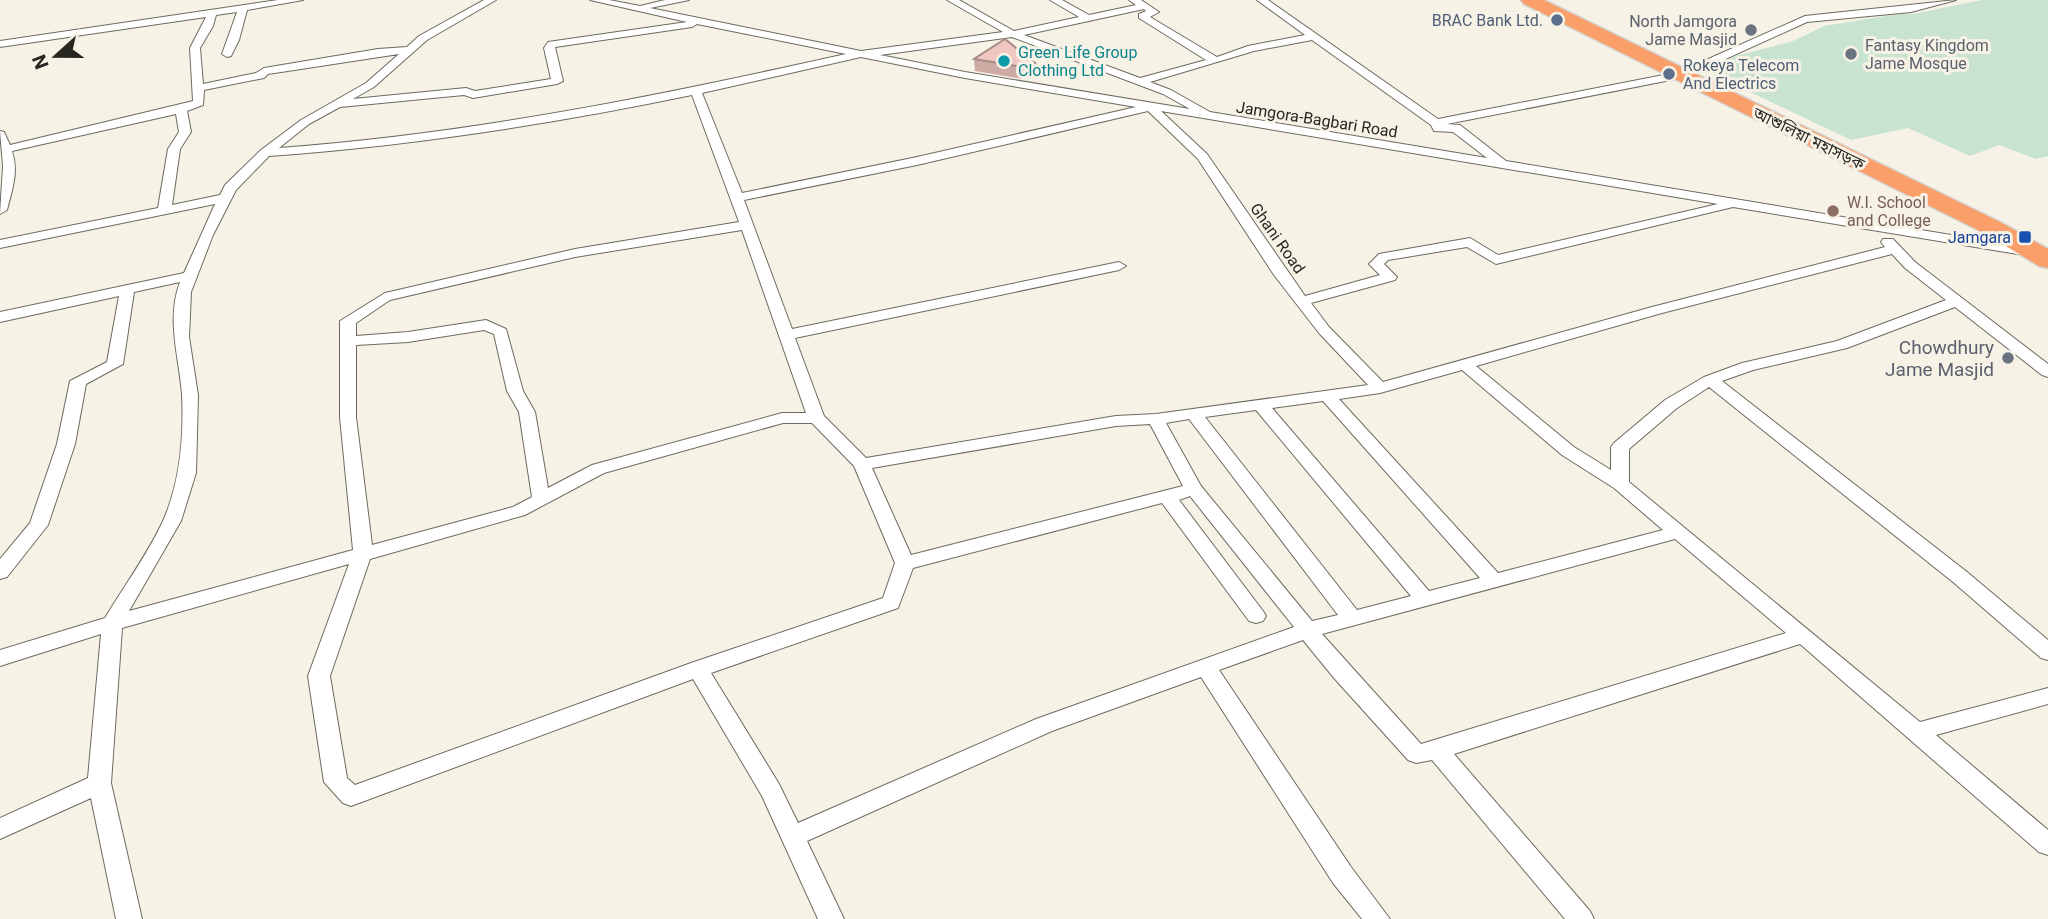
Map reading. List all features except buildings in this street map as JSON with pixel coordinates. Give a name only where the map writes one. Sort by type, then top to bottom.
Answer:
[{"type":"highway","name":"আশুলিয়া মহাসড়ক","points":[[1530,0],[2045,256]]},
{"type":"street","points":[[0,44],[298,0]]},
{"type":"street","points":[[129,919],[99,783],[112,623],[172,522],[187,473],[190,395],[181,337],[184,292],[206,234],[230,188],[265,153],[305,122],[370,85],[423,38],[491,0]]},
{"type":"street","name":"Jamgora-Bagbari Road","points":[[595,0],[965,75],[2045,256]]},
{"type":"street","points":[[635,7],[684,0]]},
{"type":"street","points":[[952,0],[1013,34],[1167,92],[1216,119]]},
{"type":"street","points":[[1055,0],[1088,18]]},
{"type":"street","points":[[1134,0],[1154,12],[1142,16],[1213,60]]},
{"type":"street","points":[[1262,0],[1436,123],[1438,128],[1456,128],[1503,165]]},
{"type":"street","points":[[1436,123],[1682,75],[1805,19],[1911,9],[1951,0]]},
{"type":"street","points":[[265,153],[358,147],[454,136],[588,113],[861,54],[1013,34],[1145,6]]},
{"type":"street","points":[[227,54],[234,40],[243,7]]},
{"type":"street","points":[[6,149],[199,103],[195,48],[208,26],[212,11]]},
{"type":"street","points":[[335,105],[466,90],[473,95],[558,81],[549,48],[552,44],[704,23]]},
{"type":"street","points":[[1140,81],[1249,51],[1248,49],[1316,36]]},
{"type":"street","points":[[198,88],[260,76],[264,71],[378,52],[411,50]]},
{"type":"street","points":[[696,91],[747,225],[816,418],[862,464],[905,563],[891,603],[698,668],[351,796],[336,782],[320,676],[363,552],[348,417],[348,321],[385,297],[575,253],[747,225]]},
{"type":"street","points":[[737,198],[917,161],[1150,107]]},
{"type":"street","name":"Ghani Road","points":[[1150,107],[1203,157],[1279,272],[1324,330],[1380,388]]},
{"type":"street","points":[[164,211],[174,149],[185,132],[181,109]]},
{"type":"street","points":[[0,135],[11,161],[11,174],[0,210]]},
{"type":"street","points":[[0,244],[225,198]]},
{"type":"street","points":[[1303,301],[1390,277],[1376,264],[1384,257],[1470,242],[1496,260],[1737,204]]},
{"type":"street","points":[[1872,226],[1910,265],[2048,372]]},
{"type":"street","points":[[862,464],[1116,421],[1156,419],[1380,388],[1657,310],[1894,249]]},
{"type":"street","points":[[787,335],[1119,266]]},
{"type":"street","points":[[0,317],[190,275]]},
{"type":"street","points":[[0,572],[39,525],[66,444],[78,381],[116,364],[127,289]]},
{"type":"street","points":[[1620,484],[1620,447],[1671,404],[1710,380],[1748,366],[1842,345],[1957,301]]},
{"type":"street","points":[[348,341],[408,337],[486,325],[501,332],[515,391],[527,412],[541,499]]},
{"type":"street","points":[[1464,364],[1569,451],[1620,484],[1803,635],[2048,845]]},
{"type":"street","points":[[1710,380],[1960,577],[2048,652]]},
{"type":"street","points":[[1327,395],[1494,581]]},
{"type":"street","points":[[1259,404],[1426,599]]},
{"type":"street","points":[[1193,413],[1353,619]]},
{"type":"street","points":[[0,658],[112,623],[519,511],[598,469],[782,418],[816,418]]},
{"type":"street","points":[[1156,419],[1194,489],[1308,630],[1416,754],[1437,750],[1803,635]]},
{"type":"street","points":[[905,563],[1194,489]]},
{"type":"street","points":[[1169,496],[1170,501],[1256,616]]},
{"type":"street","points":[[793,837],[1044,725],[1308,630],[1678,532]]},
{"type":"street","points":[[1206,667],[1342,874],[1377,919]]},
{"type":"street","points":[[698,668],[771,791],[831,919]]},
{"type":"street","points":[[1916,732],[2048,696]]},
{"type":"street","points":[[1437,750],[1581,919]]},
{"type":"street","points":[[0,829],[99,783]]},
{"type":"green space","points":[[1982,0],[2048,0],[2048,156],[2036,159],[1999,145],[1970,156],[1908,128],[1851,140],[1704,70],[1736,56],[1793,41],[1824,26],[1913,14]]},
{"type":"place","name":"BRAC Bank Ltd.","points":[[1557,20]]},
{"type":"place","name":"North Jamgora Jame Masjid","points":[[1751,30]]},
{"type":"place","name":"Fantasy Kingdom Jame Mosque","points":[[1851,54]]},
{"type":"place","name":"Green Life Group Clothing Ltd","points":[[1004,61]]},
{"type":"place","name":"Rokeya Telecom And Electrics","points":[[1669,74]]},
{"type":"place","name":"W.I. School and College","points":[[1833,211]]},
{"type":"place","name":"Jamgara","points":[[2025,237]]},
{"type":"place","name":"Chowdhury Jame Masjid","points":[[2008,358]]}]
